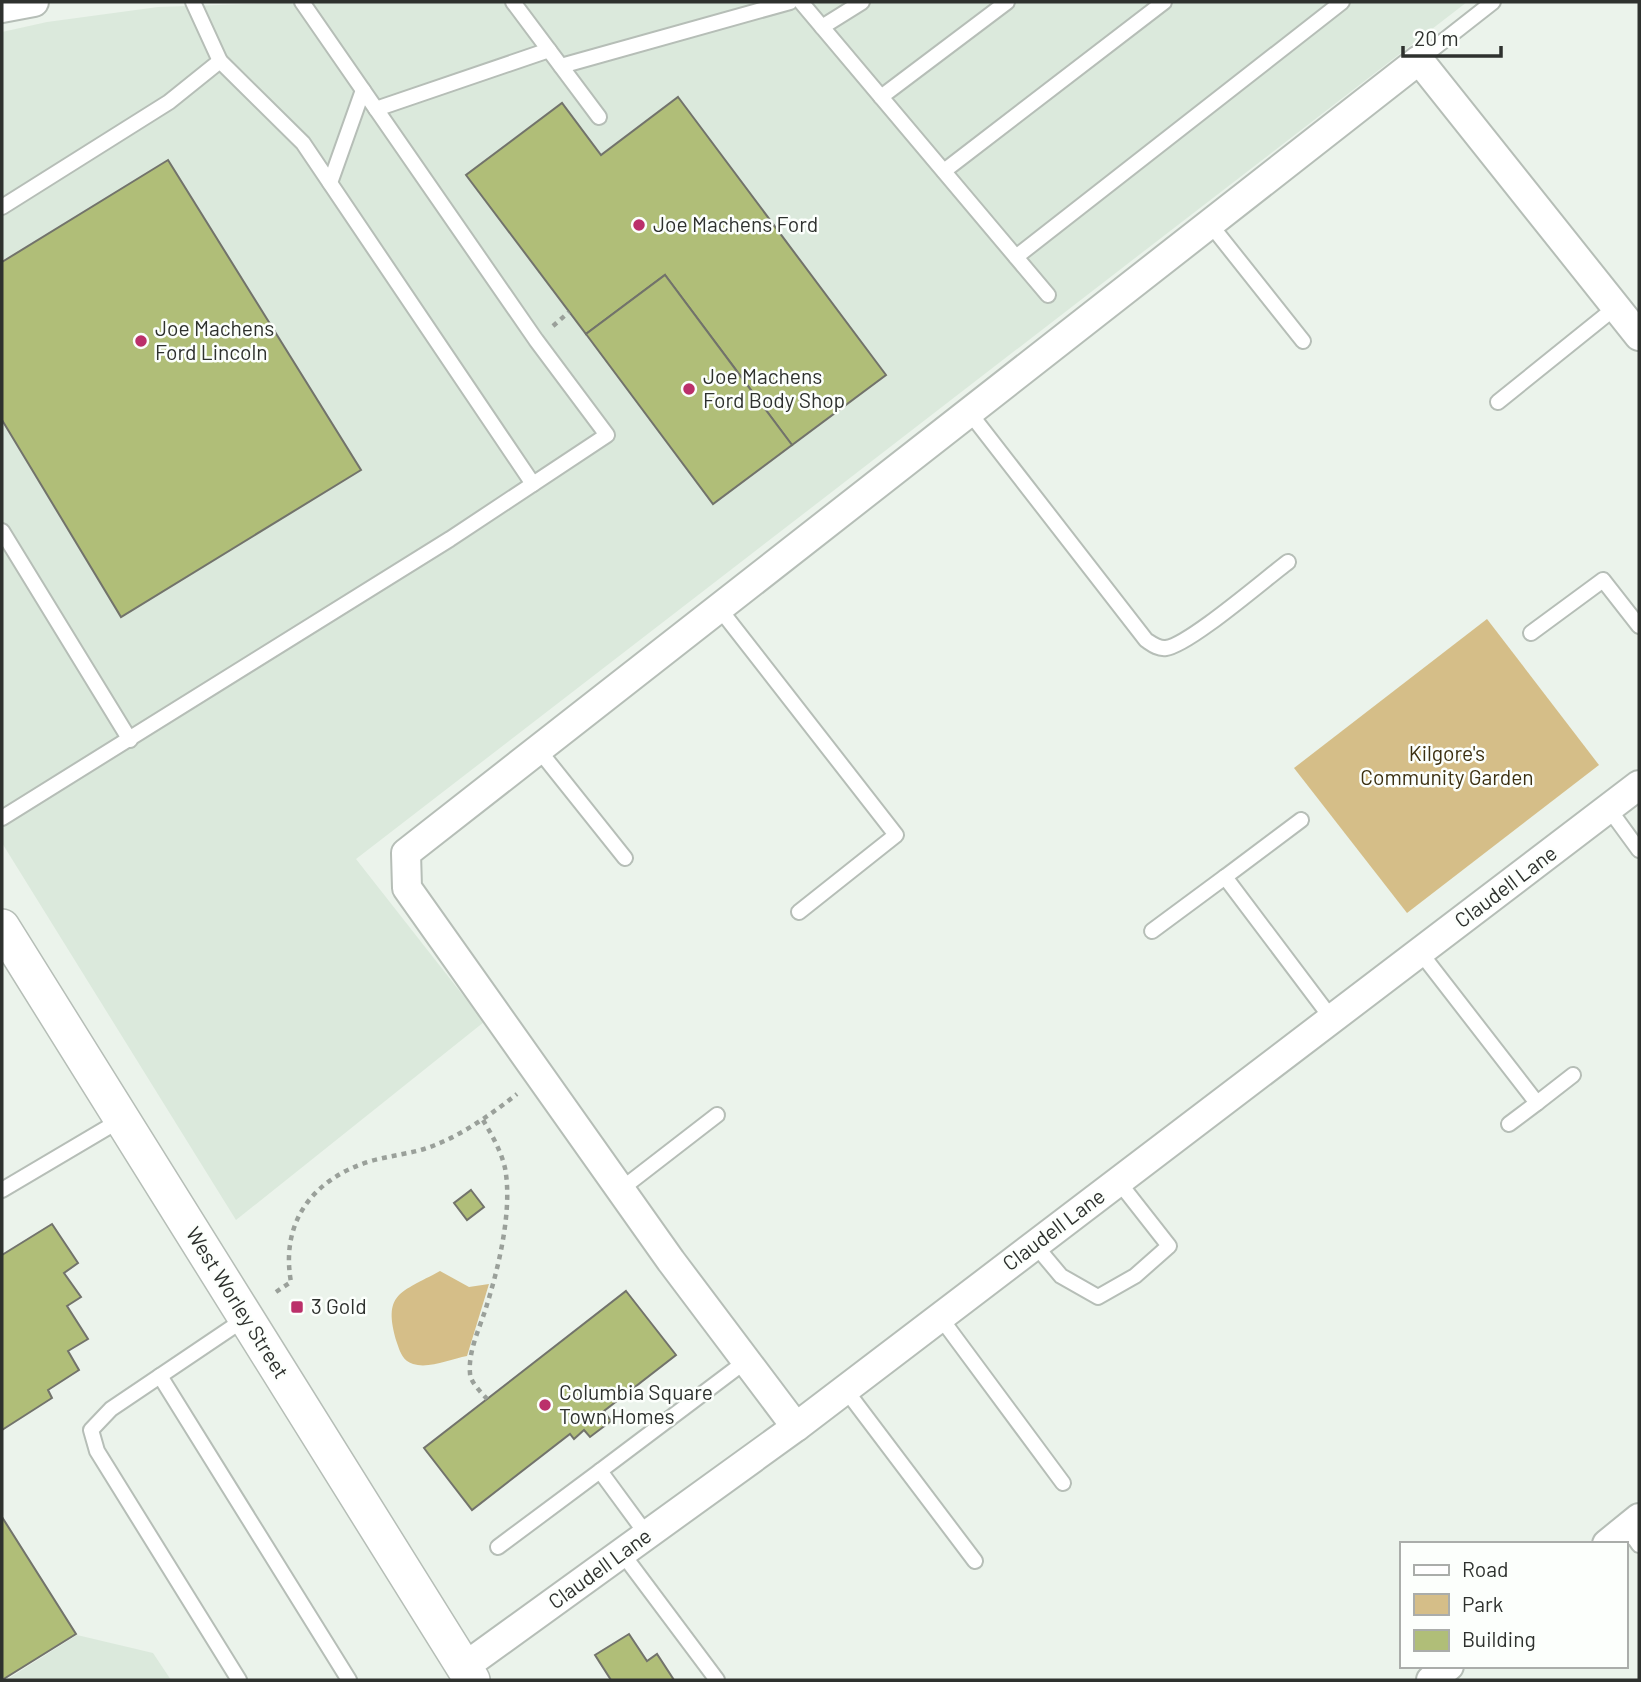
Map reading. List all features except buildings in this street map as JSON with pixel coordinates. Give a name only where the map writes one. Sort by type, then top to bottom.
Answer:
[{"type":"street","points":[[2,8],[34,2]]},
{"type":"street","points":[[796,1427],[620,1190],[407,888],[406,853],[1419,60],[1639,336]]},
{"type":"street","name":"Claudell Lane","points":[[464,1674],[622,1553],[796,1427],[1639,785]]},
{"type":"street","name":"West Worley Street","points":[[2,927],[464,1674]]},
{"type":"street","points":[[1431,1680],[1446,1668]]},
{"type":"lane","points":[[193,2],[220,61],[303,143],[533,484]]},
{"type":"lane","points":[[2,818],[450,539],[607,435],[536,340],[302,2]]},
{"type":"lane","points":[[513,2],[599,117]]},
{"type":"lane","points":[[561,66],[790,2]]},
{"type":"lane","points":[[802,2],[1048,295]]},
{"type":"lane","points":[[822,27],[862,2]]},
{"type":"lane","points":[[881,97],[1007,2]]},
{"type":"lane","points":[[944,171],[1164,2]]},
{"type":"lane","points":[[1016,257],[1342,2]]},
{"type":"lane","points":[[1419,60],[1493,2]]},
{"type":"lane","points":[[376,109],[549,50]]},
{"type":"lane","points":[[2,208],[169,102],[220,61]]},
{"type":"lane","points":[[330,183],[363,90]]},
{"type":"lane","points":[[1210,223],[1303,341]]},
{"type":"lane","points":[[1498,402],[1616,307]]},
{"type":"lane","points":[[969,412],[1146,640],[1154,646],[1163,648],[1188,638],[1288,562]]},
{"type":"lane","points":[[2,531],[130,740]]},
{"type":"lane","points":[[1531,633],[1603,580],[1639,626]]},
{"type":"lane","points":[[719,608],[896,835],[799,912]]},
{"type":"lane","points":[[538,749],[625,858]]},
{"type":"lane","points":[[1609,809],[1639,850]]},
{"type":"lane","points":[[1152,931],[1301,820]]},
{"type":"lane","points":[[1225,877],[1332,1019]]},
{"type":"lane","points":[[1420,952],[1537,1103]]},
{"type":"lane","points":[[1509,1124],[1573,1075]]},
{"type":"lane","points":[[620,1190],[717,1115]]},
{"type":"lane","points":[[2,1190],[122,1119]]},
{"type":"lane","points":[[1035,1245],[1061,1276],[1098,1297],[1135,1276],[1169,1246],[1118,1181]]},
{"type":"lane","points":[[940,1317],[1063,1483]]},
{"type":"lane","points":[[239,1680],[97,1451],[91,1430],[111,1409],[246,1318]]},
{"type":"lane","points":[[498,1547],[746,1361]]},
{"type":"lane","points":[[160,1376],[349,1680]]},
{"type":"lane","points":[[845,1389],[975,1561]]},
{"type":"lane","points":[[600,1471],[647,1535]]},
{"type":"lane","points":[[622,1553],[717,1680]]},
{"type":"path","points":[[276,1292],[291,1282],[288,1267],[289,1248],[297,1218],[308,1200],[325,1182],[369,1161],[424,1149],[483,1120],[540,1076]]},
{"type":"path","points":[[483,1120],[499,1149],[505,1167],[507,1190],[505,1219],[491,1290],[470,1362],[469,1376],[486,1399]]},
{"type":"shaded area","points":[[311,2],[1467,2],[356,859],[484,1022],[236,1220],[2,843],[2,32],[47,22],[158,7]]},
{"type":"shaded area","points":[[77,1635],[153,1653],[171,1680],[6,1680]]},
{"type":"green space","name":"Kilgore's Community Garden","points":[[1487,619],[1599,765],[1407,913],[1294,768]]},
{"type":"green space","points":[[440,1271],[469,1287],[489,1284],[467,1356],[433,1364],[413,1364],[404,1358],[397,1343],[393,1326],[393,1304],[405,1290]]},
{"type":"place","name":"Joe Machens Ford","points":[[639,225]]},
{"type":"place","name":"Joe Machens Ford Lincoln","points":[[141,341]]},
{"type":"place","name":"Joe Machens Ford Body Shop","points":[[689,389]]},
{"type":"place","name":"3 Gold","points":[[297,1307]]},
{"type":"place","name":"Columbia Square Town Homes","points":[[545,1405]]}]
